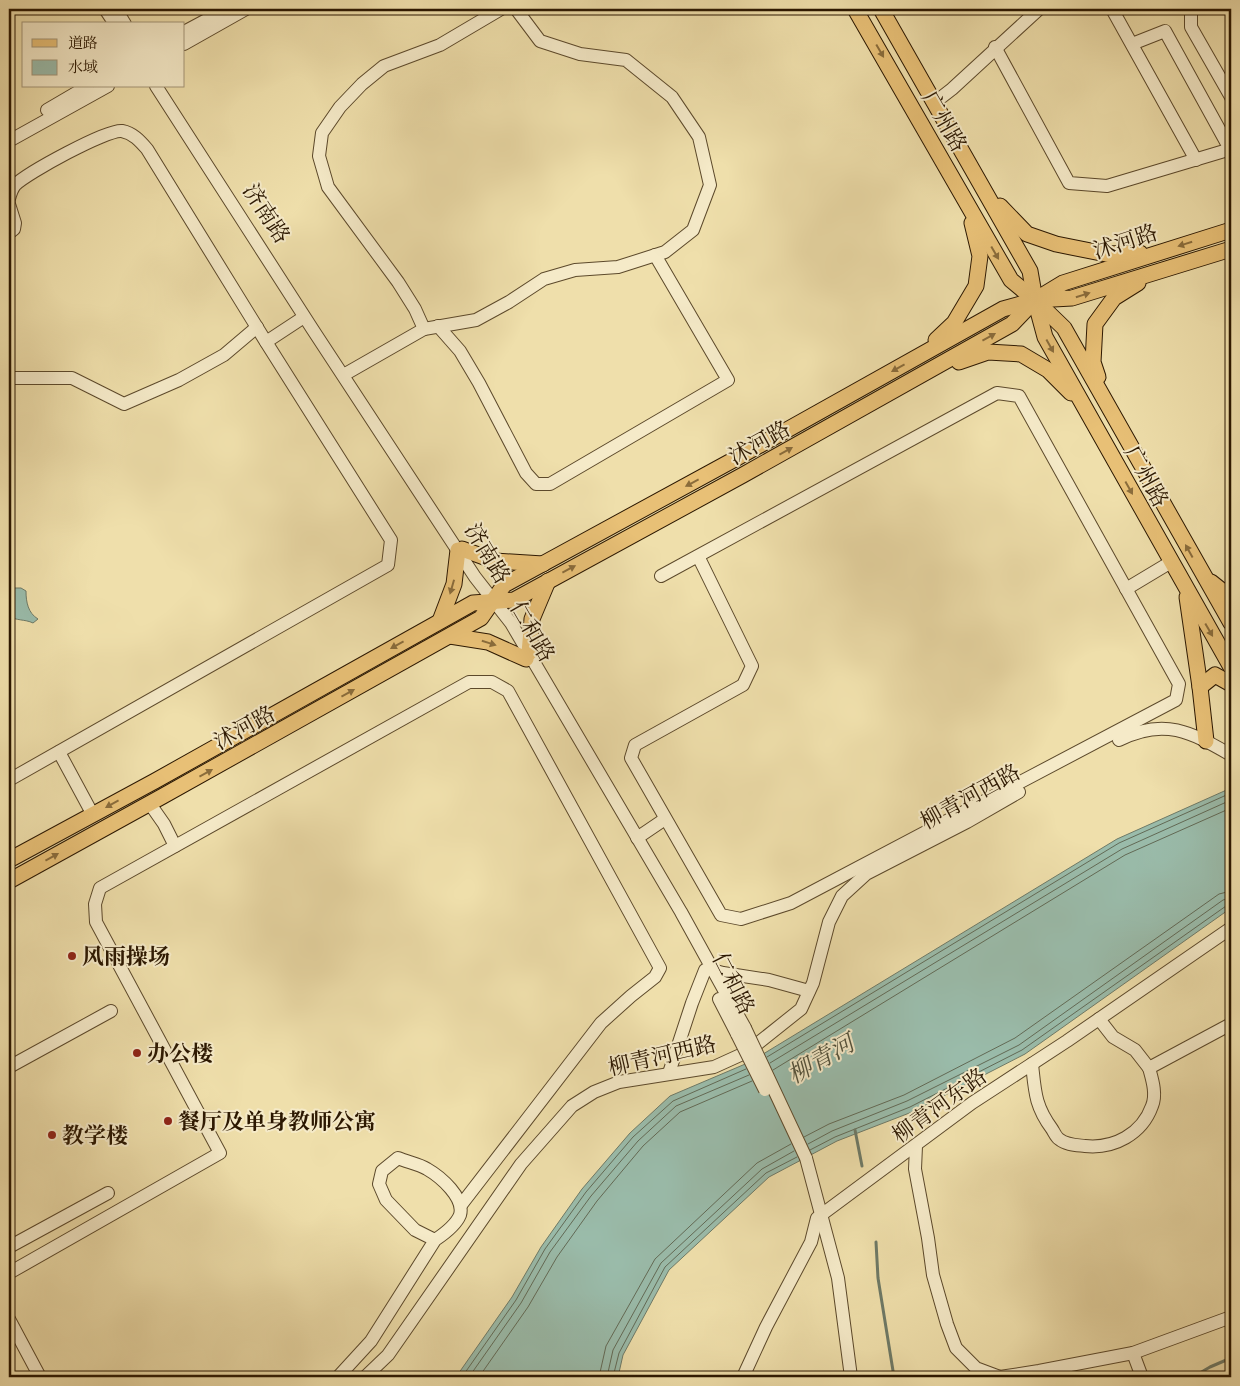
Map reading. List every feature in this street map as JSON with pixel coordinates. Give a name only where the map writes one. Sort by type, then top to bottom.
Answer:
[{"type":"main road","name":"广州路","points":[[856,9],[1011,280],[1064,328],[1231,624]]},
{"type":"main road","name":"广州路","points":[[880,9],[1030,271],[1035,300],[1045,337],[1231,667]]},
{"type":"main road","points":[[985,191],[1027,234],[1056,244],[1106,254],[1159,252]]},
{"type":"main road","points":[[916,358],[954,322],[976,286],[980,256],[968,204]]},
{"type":"main road","name":"沭河路","points":[[9,860],[473,603],[514,600],[743,475],[1012,324],[1035,300],[1063,283],[1231,230]]},
{"type":"main road","name":"沭河路","points":[[9,881],[481,618],[504,585],[735,459],[1003,309],[1035,300],[1072,298],[1231,249]]},
{"type":"main road","points":[[1106,403],[1093,362],[1095,324],[1114,298],[1158,271]]},
{"type":"main road","points":[[929,371],[988,352],[1020,354],[1048,370],[1084,406]]},
{"type":"main road","points":[[440,621],[454,584],[460,549],[495,561],[543,564]]},
{"type":"main road","points":[[1204,577],[1231,598]]},
{"type":"main road","points":[[450,636],[488,642],[527,656],[532,619],[548,581]]},
{"type":"main road","points":[[1185,588],[1206,741]]},
{"type":"main road","points":[[1200,687],[1215,675],[1231,684]]},
{"type":"street","points":[[105,9],[114,22]]},
{"type":"street","points":[[116,9],[124,22]]},
{"type":"street","points":[[185,31],[226,9]]},
{"type":"street","points":[[185,43],[246,9]]},
{"type":"street","points":[[424,329],[415,309],[398,282],[328,187],[318,156],[322,133],[340,106],[384,66],[440,45],[501,9]]},
{"type":"street","points":[[347,372],[424,329],[476,320],[509,302],[544,279],[575,270],[618,267],[665,252],[693,230],[710,185],[699,137],[672,98],[626,60],[580,54],[540,41],[516,9]]},
{"type":"street","points":[[934,103],[952,89],[1039,9]]},
{"type":"street","points":[[1112,9],[1196,160]]},
{"type":"street","points":[[1191,9],[1192,28],[1227,78],[1231,97]]},
{"type":"street","points":[[996,48],[1069,183],[1107,186],[1231,149],[1165,31],[1132,44]]},
{"type":"street","points":[[9,132],[85,88]]},
{"type":"street","points":[[9,141],[104,88]]},
{"type":"street","name":"济南路","points":[[157,88],[304,317],[460,549],[480,575],[493,601]]},
{"type":"street","name":"济南路","points":[[162,88],[460,549]]},
{"type":"street","points":[[9,199],[14,186],[81,146],[103,136],[121,131],[136,136],[147,148],[257,328],[391,540],[388,566],[9,780]]},
{"type":"street","points":[[9,204],[15,223],[14,230],[9,232]]},
{"type":"street","points":[[438,326],[460,351],[526,474],[536,484],[550,484],[728,380],[655,255]]},
{"type":"street","points":[[266,342],[304,317]]},
{"type":"street","points":[[9,378],[72,378],[124,404],[179,380],[224,355],[257,328]]},
{"type":"street","points":[[661,576],[997,393],[1019,396],[1179,684],[1176,700],[790,903],[741,919],[721,915],[631,758],[635,745],[743,685],[752,666],[698,556]]},
{"type":"street","points":[[1126,589],[1171,562]]},
{"type":"street","name":"仁和路","points":[[493,601],[511,623],[527,656],[709,970]]},
{"type":"street","name":"仁和路","points":[[527,656],[637,838],[741,1031],[804,1160],[819,1217]]},
{"type":"street","points":[[9,1273],[220,1153],[96,922],[95,904],[100,888],[469,682],[492,682],[508,691],[660,968],[655,977],[631,996],[602,1024],[460,1204]]},
{"type":"street","name":"柳青河西路","points":[[365,1377],[388,1355],[472,1237],[521,1164],[572,1106],[594,1092],[619,1082],[714,1067],[748,1052],[801,1009],[813,983],[829,922],[842,896],[866,874],[967,822],[1040,780],[1131,734],[1168,728],[1187,732],[1231,755]]},
{"type":"street","points":[[59,752],[92,815]]},
{"type":"street","points":[[150,804],[164,824],[175,846]]},
{"type":"street","points":[[637,838],[665,819]]},
{"type":"street","name":"柳青河东路","points":[[819,1217],[972,1104],[1231,928]]},
{"type":"street","points":[[669,1073],[692,1003],[709,970],[769,980],[809,991]]},
{"type":"street","points":[[9,1068],[111,1011]]},
{"type":"street","points":[[1032,1064],[1039,1109],[1059,1139],[1071,1144],[1093,1147],[1114,1144],[1128,1136],[1141,1124],[1153,1105],[1154,1084],[1149,1068],[1135,1050],[1113,1037],[1099,1019]]},
{"type":"street","points":[[1149,1068],[1231,1024]]},
{"type":"street","points":[[916,1146],[915,1169],[933,1275],[956,1348],[976,1368],[1000,1376],[1039,1371],[1134,1352],[1231,1317]]},
{"type":"street","points":[[338,1377],[371,1340],[435,1240],[447,1232],[460,1216],[460,1204],[452,1189],[427,1169],[398,1158],[382,1171],[379,1184],[386,1200],[415,1230],[435,1240]]},
{"type":"street","points":[[9,1247],[108,1193]]},
{"type":"street","points":[[744,1377],[766,1327],[811,1242],[819,1217]]},
{"type":"street","points":[[819,1217],[833,1278],[845,1377]]},
{"type":"street","points":[[819,1217],[838,1278],[851,1377]]},
{"type":"street","points":[[454,1224],[472,1237]]},
{"type":"street","points":[[9,1319],[40,1377]]},
{"type":"street","points":[[1134,1352],[1142,1377]]},
{"type":"water","points":[[9,588],[21,588],[26,591],[28,607],[38,619],[33,623],[9,616]]},
{"type":"water","name":"柳青河","points":[[1231,788],[1231,908],[1025,1054],[912,1112],[837,1141],[769,1177],[669,1270],[623,1355],[618,1377],[456,1377],[512,1297],[541,1247],[582,1189],[630,1133],[670,1096],[750,1062],[1117,839]]},
{"type":"waterway","points":[[855,1130],[862,1166]]},
{"type":"waterway","points":[[876,1242],[878,1278],[894,1377]]},
{"type":"waterway","points":[[1193,1377],[1231,1358]]},
{"type":"place","name":"风雨操场","points":[[72,956]]},
{"type":"place","name":"办公楼","points":[[137,1053]]},
{"type":"place","name":"餐厅及单身教师公寓","points":[[168,1121]]},
{"type":"place","name":"教学楼","points":[[52,1135]]}]
